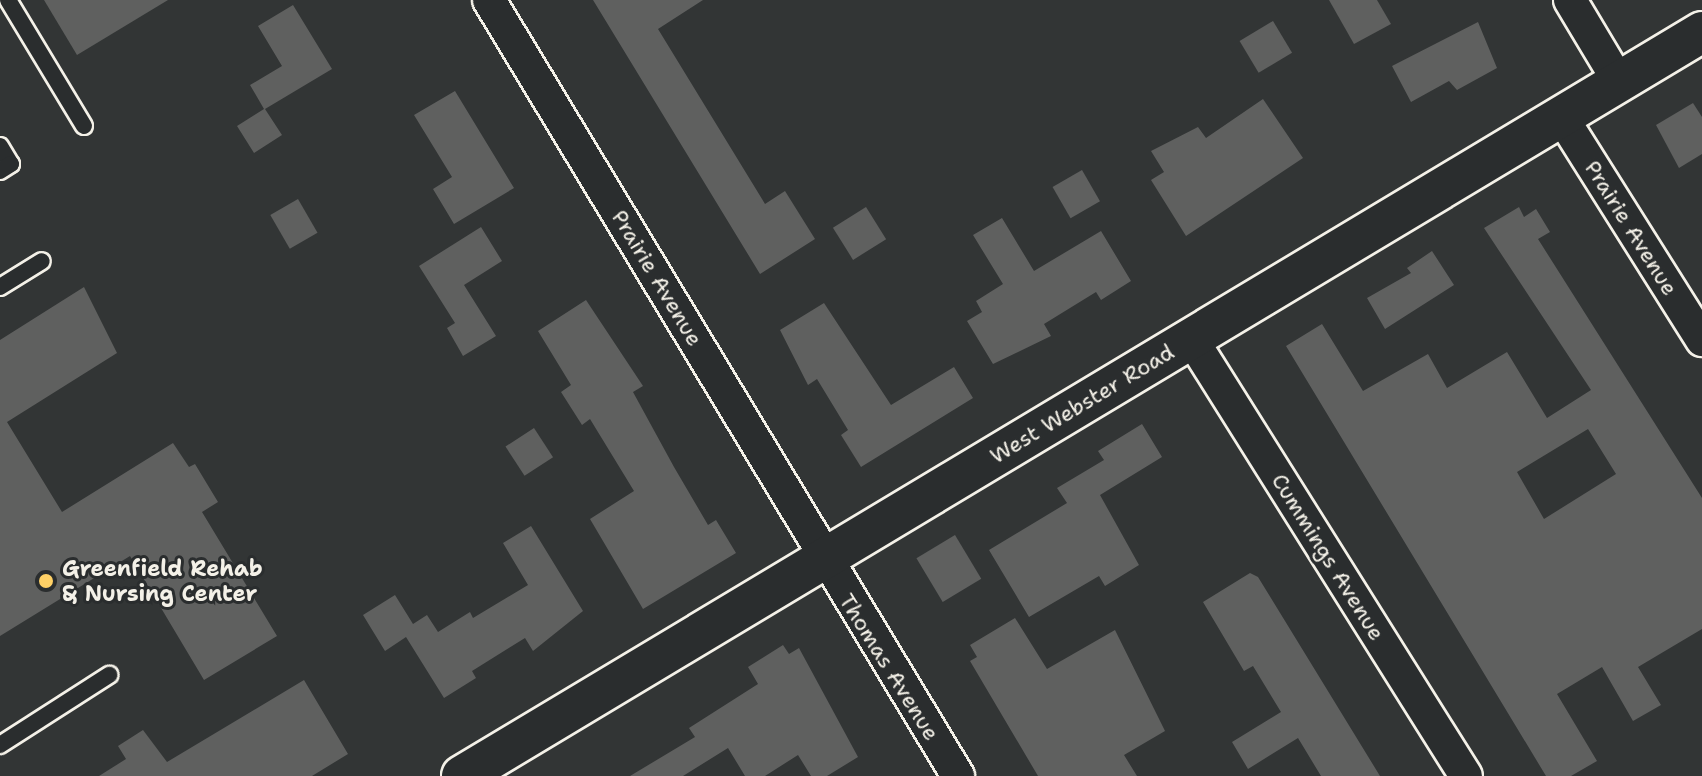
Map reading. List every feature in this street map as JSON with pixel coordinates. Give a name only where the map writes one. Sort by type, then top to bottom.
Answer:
[{"type":"street","name":"Prairie Avenue","points":[[489,0],[823,557]]},
{"type":"street","points":[[1570,0],[1619,82]]},
{"type":"street","name":"West Webster Road","points":[[462,776],[1702,32]]},
{"type":"street","name":"Prairie Avenue","points":[[1561,116],[1702,340]]},
{"type":"street","name":"Cummings Avenue","points":[[1191,338],[1466,776]]},
{"type":"street","name":"Thomas Avenue","points":[[823,557],[958,776]]},
{"type":"lane","points":[[8,0],[84,126]]},
{"type":"lane","points":[[0,146],[11,164],[0,171]]},
{"type":"lane","points":[[0,287],[42,261]]},
{"type":"lane","points":[[0,745],[109,675]]},
{"type":"building","points":[[44,0],[168,0],[77,55]]},
{"type":"building","points":[[593,0],[703,0],[658,29],[765,204],[785,191],[815,239],[760,274]]},
{"type":"building","points":[[1329,0],[1377,0],[1391,24],[1354,44]]},
{"type":"building","points":[[293,5],[332,69],[265,109],[282,135],[254,153],[237,126],[264,109],[250,85],[282,66],[258,26]]},
{"type":"building","points":[[1273,21],[1292,53],[1259,73],[1240,41]]},
{"type":"building","points":[[1478,22],[1497,68],[1457,90],[1449,81],[1411,102],[1392,66]]},
{"type":"building","points":[[455,91],[514,188],[454,224],[433,189],[452,177],[414,115]]},
{"type":"building","points":[[1263,99],[1303,158],[1186,236],[1151,180],[1164,172],[1151,151],[1198,127],[1206,138]]},
{"type":"building","points":[[1693,103],[1702,117],[1702,154],[1679,168],[1656,125]]},
{"type":"building","points":[[1082,170],[1100,201],[1071,218],[1053,187]]},
{"type":"building","points":[[298,199],[318,233],[290,249],[270,215]]},
{"type":"building","points":[[866,207],[886,239],[853,260],[833,228]]},
{"type":"building","points":[[1519,207],[1524,217],[1536,209],[1550,232],[1538,239],[1702,498],[1702,629],[1638,667],[1661,705],[1633,721],[1602,667],[1557,694],[1597,761],[1571,776],[1546,776],[1286,346],[1322,324],[1363,391],[1428,354],[1447,388],[1507,352],[1547,418],[1591,390],[1484,228]],"holes":[[[1588,429],[1616,474],[1544,519],[1517,472]]]},
{"type":"building","points":[[1002,218],[1034,271],[1101,231],[1131,281],[1101,300],[1096,292],[1044,324],[1051,336],[993,364],[967,321],[982,312],[976,301],[1003,284],[973,235]]},
{"type":"building","points":[[481,227],[502,261],[464,285],[496,336],[463,356],[447,328],[455,323],[419,266]]},
{"type":"building","points":[[1432,251],[1454,285],[1385,329],[1367,298],[1411,273],[1407,268]]},
{"type":"building","points":[[84,287],[117,353],[7,422],[62,512],[173,443],[189,467],[195,464],[218,502],[202,512],[277,636],[204,680],[130,556],[0,636],[0,340]]},
{"type":"building","points":[[586,300],[643,386],[633,392],[708,525],[716,520],[736,553],[643,609],[590,519],[634,491],[590,419],[582,425],[561,392],[571,385],[538,331]]},
{"type":"building","points":[[824,303],[891,405],[954,367],[973,398],[861,467],[841,435],[848,430],[817,379],[808,385],[780,330]]},
{"type":"building","points":[[1142,424],[1162,457],[1100,495],[1139,565],[1105,586],[1099,576],[1029,617],[989,550],[1067,503],[1057,488],[1104,460],[1098,451]]},
{"type":"building","points":[[534,428],[553,457],[525,476],[505,447]]},
{"type":"building","points":[[531,526],[583,611],[533,651],[525,638],[472,671],[476,678],[444,698],[406,637],[385,651],[363,615],[395,595],[413,624],[427,615],[438,632],[470,612],[473,618],[528,585],[503,543]]},
{"type":"building","points":[[955,535],[981,579],[943,602],[916,558]]},
{"type":"building","points":[[1250,573],[1258,577],[1380,776],[1321,776],[1298,738],[1248,769],[1232,742],[1281,712],[1253,666],[1244,671],[1203,602]]},
{"type":"building","points":[[1015,618],[1047,669],[1115,630],[1165,731],[1124,755],[1137,776],[1038,776],[970,661],[977,657],[970,645]]},
{"type":"building","points":[[783,645],[789,654],[799,648],[858,757],[827,776],[811,776],[798,755],[765,776],[745,776],[728,748],[683,776],[630,776],[695,737],[689,728],[758,684],[748,667]]},
{"type":"building","points":[[304,680],[348,754],[312,776],[99,776],[126,759],[118,746],[143,730],[167,762]]},
{"type":"place","name":"Greenfield Rehab & Nursing Center","points":[[46,581]]}]
